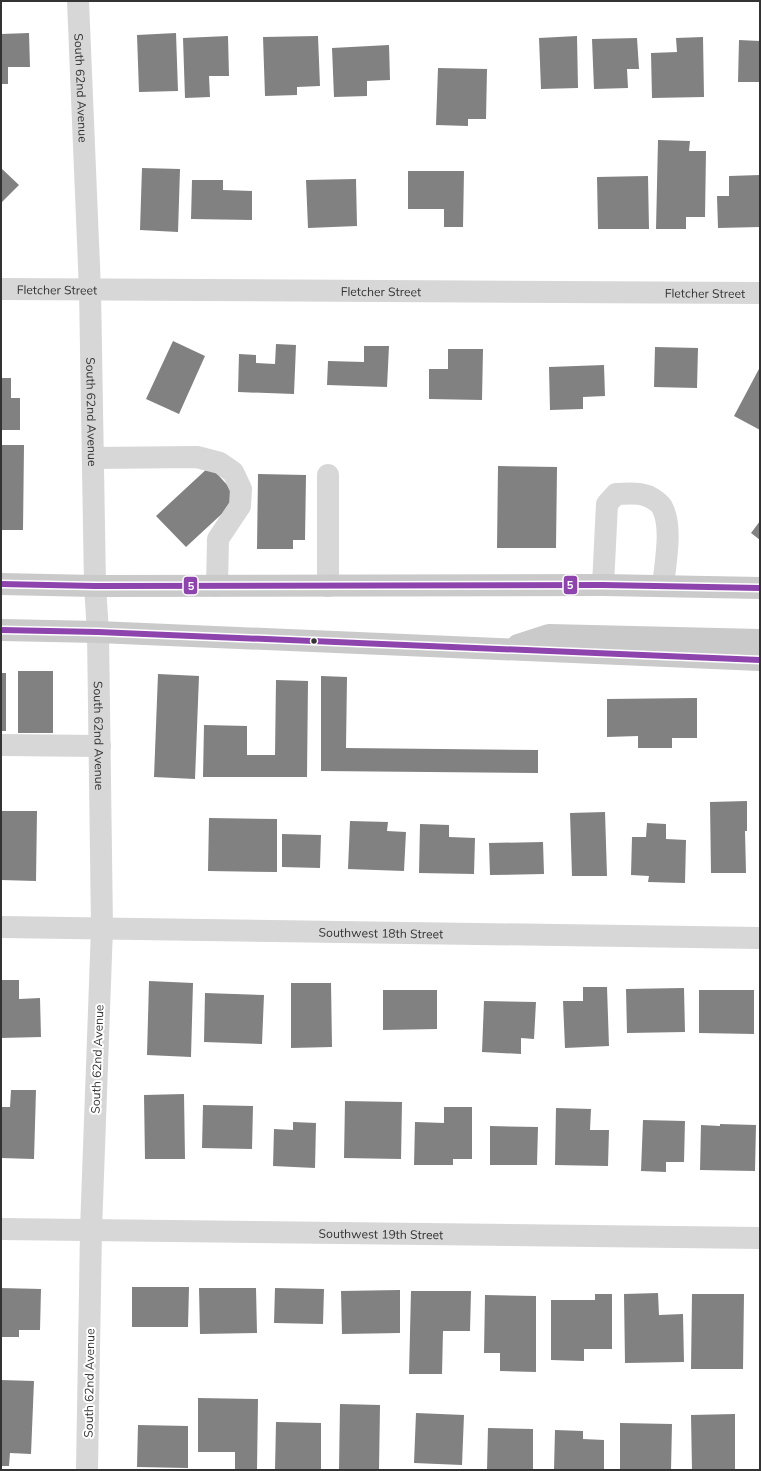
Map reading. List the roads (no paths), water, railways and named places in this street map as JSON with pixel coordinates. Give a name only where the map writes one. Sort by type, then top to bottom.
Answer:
[{"type":"main road","points":[[1,584],[95,586],[603,585],[760,588]]},
{"type":"main road","points":[[1,630],[98,632],[760,660]]},
{"type":"main road","points":[[503,650],[549,635],[760,640]]},
{"type":"street","name":"South 62nd Avenue","points":[[78,1],[90,290],[95,586],[98,632],[102,928],[92,1230],[87,1470]]},
{"type":"street","name":"Fletcher Street","points":[[1,289],[760,293]]},
{"type":"street","points":[[93,458],[197,457],[220,463],[233,472],[241,490],[240,506],[218,539],[217,586]]},
{"type":"street","points":[[328,475],[328,586]]},
{"type":"street","points":[[603,585],[607,504],[616,494],[631,494],[647,496],[661,505],[666,520],[663,586]]},
{"type":"street","points":[[1,745],[100,746]]},
{"type":"street","name":"Southwest 18th Street","points":[[1,927],[760,938]]},
{"type":"street","name":"Southwest 19th Street","points":[[1,1228],[760,1238]]}]
